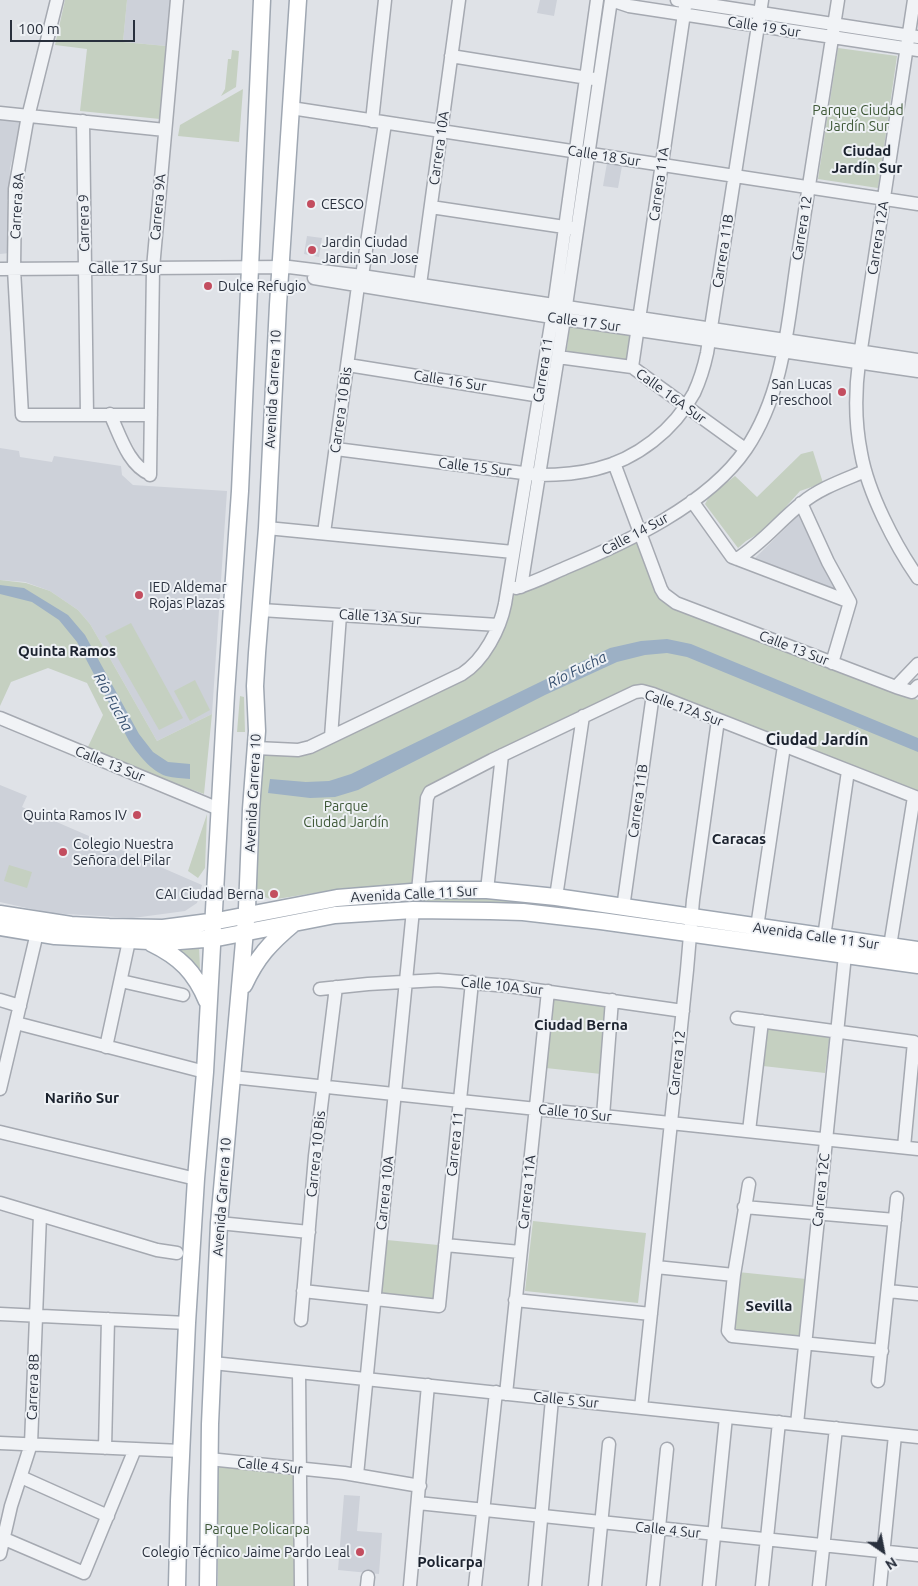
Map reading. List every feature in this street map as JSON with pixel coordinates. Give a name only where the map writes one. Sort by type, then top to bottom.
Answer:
[{"type":"main road","name":"Avenida Carrera 10","points":[[177,1586],[181,1451],[196,1179],[206,1072],[219,809],[234,592],[262,0]]},
{"type":"main road","name":"Avenida Carrera 10","points":[[208,1586],[209,1459],[219,1223],[245,933],[250,809],[256,748],[255,686],[267,528],[280,270],[298,0]]},
{"type":"main road","points":[[248,881],[252,892],[258,899],[267,905],[281,908]]},
{"type":"main road","name":"Avenida Calle 11 Sur","points":[[0,914],[42,922],[109,928],[163,928],[213,922],[337,898],[418,891],[487,890],[556,897],[918,950]]},
{"type":"main road","name":"Avenida Calle 11 Sur","points":[[0,926],[69,937],[149,942],[185,942],[212,939],[335,915],[448,909],[523,912],[918,965]]},
{"type":"main road","points":[[239,994],[251,970],[265,949],[295,922]]},
{"type":"main road","points":[[149,942],[176,957],[192,972],[200,985],[208,1006]]},
{"type":"street","name":"Carrera 8A","points":[[58,0],[28,116],[15,188],[14,269],[22,415],[86,415]]},
{"type":"street","name":"Carrera 9A","points":[[110,414],[132,460],[141,470],[150,475],[153,268],[178,0]]},
{"type":"street","points":[[372,121],[385,0]]},
{"type":"street","name":"Carrera 10A","points":[[419,290],[458,0]]},
{"type":"street","name":"Carrera 11","points":[[593,78],[597,0]]},
{"type":"street","name":"Carrera 11","points":[[331,737],[468,670],[477,662],[504,612],[526,473],[545,396],[559,312],[593,78],[611,0]]},
{"type":"street","name":"Calle 19 Sur","points":[[611,0],[629,6],[684,14],[760,13]]},
{"type":"street","name":"Calle 19 Sur","points":[[683,0],[760,13],[834,31],[913,43]]},
{"type":"street","name":"Carrera 11A","points":[[632,368],[684,14],[683,0]]},
{"type":"street","name":"Carrera 12","points":[[745,449],[759,427],[779,376],[838,0]]},
{"type":"street","name":"Carrera 12A","points":[[866,473],[861,454],[857,421],[856,399],[859,357],[884,199],[913,43],[914,0]]},
{"type":"street","name":"Carrera 11B","points":[[614,463],[641,450],[665,430],[686,406],[702,373],[710,335],[760,13]]},
{"type":"street","points":[[451,56],[593,78]]},
{"type":"street","name":"Calle 18 Sur","points":[[291,108],[918,204]]},
{"type":"street","points":[[0,113],[165,130]]},
{"type":"street","name":"Carrera 9","points":[[82,121],[86,415]]},
{"type":"street","name":"Carrera 10 Bis","points":[[324,534],[360,281],[385,123]]},
{"type":"street","points":[[430,207],[571,228]]},
{"type":"street","name":"Calle 17 Sur","points":[[0,269],[250,267],[280,270],[859,357],[918,370]]},
{"type":"street","name":"Carrera 11","points":[[521,586],[539,475],[545,396],[558,357],[559,312]]},
{"type":"street","name":"Calle 16A Sur","points":[[558,357],[632,368],[745,449]]},
{"type":"street","name":"Calle 17 Sur","points":[[859,357],[918,360]]},
{"type":"street","name":"Calle 16 Sur","points":[[348,365],[545,396]]},
{"type":"street","points":[[86,415],[151,415]]},
{"type":"street","name":"Calle 15 Sur","points":[[336,449],[539,475],[582,472],[614,463]]},
{"type":"street","name":"Calle 14 Sur","points":[[506,591],[585,560],[640,533],[692,501],[716,482],[734,465],[745,449]]},
{"type":"street","points":[[614,463],[640,533]]},
{"type":"street","points":[[737,559],[764,539],[801,503],[821,491],[866,473],[877,503],[894,538],[918,578]]},
{"type":"street","points":[[692,501],[729,554],[737,559],[850,602]]},
{"type":"street","points":[[801,503],[828,562],[850,602],[832,663]]},
{"type":"street","points":[[267,528],[513,552]]},
{"type":"street","name":"Calle 13 Sur","points":[[640,533],[664,594],[676,603],[896,688],[915,689]]},
{"type":"street","name":"Calle 13A Sur","points":[[261,610],[498,625]]},
{"type":"street","points":[[256,748],[298,750],[310,747],[331,737],[340,615]]},
{"type":"street","points":[[896,688],[918,664]]},
{"type":"street","name":"Calle 12A Sur","points":[[418,891],[427,798],[430,792],[502,755],[635,692],[654,694],[916,797]]},
{"type":"street","name":"Carrera 11B","points":[[623,908],[654,694]]},
{"type":"street","points":[[556,897],[583,716]]},
{"type":"street","name":"Calle 13 Sur","points":[[0,718],[219,809]]},
{"type":"street","name":"Carrera 12","points":[[641,1408],[690,934],[718,720]]},
{"type":"street","points":[[757,927],[784,746]]},
{"type":"street","points":[[487,890],[502,755]]},
{"type":"street","points":[[824,937],[848,771]]},
{"type":"street","points":[[890,946],[916,797]]},
{"type":"street","name":"Carrera 10A","points":[[357,1476],[413,910]]},
{"type":"street","points":[[0,1089],[37,933]]},
{"type":"street","points":[[106,1047],[129,941]]},
{"type":"street","name":"Carrera 12C","points":[[797,1424],[845,956]]},
{"type":"street","name":"Calle 10A Sur","points":[[320,989],[438,980],[548,991],[683,1010]]},
{"type":"street","points":[[121,981],[183,995]]},
{"type":"street","name":"Carrera 11","points":[[374,1299],[439,1306],[472,982]]},
{"type":"street","name":"Carrera 10 Bis","points":[[300,1320],[308,1232],[336,987]]},
{"type":"street","name":"Carrera 11A","points":[[475,1586],[483,1510],[516,1300],[548,991]]},
{"type":"street","points":[[0,1000],[20,1006]]},
{"type":"street","points":[[603,1116],[612,1000]]},
{"type":"street","points":[[737,1018],[914,1042],[904,1147]]},
{"type":"street","points":[[748,1131],[762,1022]]},
{"type":"street","points":[[16,1023],[206,1072]]},
{"type":"street","name":"Calle 10 Sur","points":[[232,1077],[918,1148]]},
{"type":"street","points":[[0,1132],[196,1179]]},
{"type":"street","points":[[749,1184],[734,1275],[728,1331],[732,1336],[882,1351]]},
{"type":"street","points":[[878,1381],[897,1198]]},
{"type":"street","points":[[0,1203],[157,1250],[177,1253]]},
{"type":"street","points":[[744,1207],[895,1220]]},
{"type":"street","name":"Carrera 8B","points":[[0,1554],[2,1537],[31,1444],[40,1215]]},
{"type":"street","points":[[219,1223],[308,1232]]},
{"type":"street","points":[[446,1245],[520,1252]]},
{"type":"street","points":[[656,1267],[734,1275]]},
{"type":"street","points":[[303,1291],[374,1299]]},
{"type":"street","points":[[888,1291],[918,1294]]},
{"type":"street","points":[[516,1300],[651,1314]]},
{"type":"street","points":[[0,1314],[188,1323]]},
{"type":"street","points":[[105,1448],[108,1319]]},
{"type":"street","name":"Calle 5 Sur","points":[[213,1363],[918,1437]]},
{"type":"street","points":[[299,1372],[301,1586]]},
{"type":"street","points":[[410,1586],[428,1386]]},
{"type":"street","points":[[535,1586],[552,1399]]},
{"type":"street","points":[[709,1586],[726,1417]]},
{"type":"street","points":[[762,1586],[779,1422]]},
{"type":"street","points":[[820,1586],[836,1428]]},
{"type":"street","points":[[880,1586],[895,1435]]},
{"type":"street","points":[[0,1443],[181,1451]]},
{"type":"street","points":[[595,1586],[609,1444]]},
{"type":"street","points":[[2,1537],[84,1573],[135,1449]]},
{"type":"street","points":[[653,1586],[667,1449]]},
{"type":"street","name":"Calle 4 Sur","points":[[209,1459],[357,1476],[420,1486]]},
{"type":"street","points":[[21,1477],[108,1516]]},
{"type":"street","name":"Calle 4 Sur","points":[[418,1504],[918,1555]]},
{"type":"shaded area","points":[[127,0],[171,0],[166,46],[123,42]]},
{"type":"shaded area","points":[[540,0],[557,0],[554,16],[537,13]]},
{"type":"shaded area","points":[[0,118],[18,121],[21,125],[10,168],[9,199],[7,200],[10,253],[0,254]]},
{"type":"shaded area","points":[[607,163],[622,166],[618,188],[603,186]]},
{"type":"shaded area","name":"Jardin Ciudad Jardin San Jose","points":[[307,236],[322,238],[319,257],[304,254]]},
{"type":"shaded area","name":"IED Aldemar Rojas Plazas","points":[[0,448],[19,451],[20,457],[52,462],[54,456],[121,466],[122,475],[133,485],[227,491],[212,714],[157,741],[90,624],[78,610],[50,591],[25,582],[0,580]]},
{"type":"shaded area","points":[[800,514],[835,590],[755,558]]},
{"type":"shaded area","name":"Colegio Nuestra Señora del Pilar","points":[[0,785],[27,796],[22,807],[202,885],[197,903],[185,911],[133,918],[49,913],[0,902]]},
{"type":"shaded area","name":"Colegio Técnico Jaime Pardo Leal","points":[[344,1495],[360,1496],[357,1531],[382,1533],[379,1574],[338,1570]]},
{"type":"green space","points":[[65,0],[127,0],[123,42],[166,46],[160,119],[80,111],[87,49],[55,45]]},
{"type":"green space","name":"Parque Ciudad Jardín Sur","points":[[838,48],[897,56],[878,188],[818,179]]},
{"type":"green space","points":[[232,50],[239,51],[236,87],[221,96],[225,89],[228,59],[231,59]]},
{"type":"green space","points":[[243,89],[239,142],[178,136],[180,125]]},
{"type":"green space","points":[[570,325],[633,333],[629,363],[566,355]]},
{"type":"green space","points":[[813,451],[823,483],[800,491],[766,529],[738,548],[705,504],[709,497],[735,476],[757,497],[801,454]]},
{"type":"green space","name":"Parque Ciudad Jardín","points":[[637,540],[657,588],[846,671],[918,700],[918,793],[644,686],[430,785],[414,885],[345,888],[277,899],[265,897],[260,893],[254,882],[262,752],[292,753],[449,683],[506,619],[515,593]]},
{"type":"green space","points":[[0,580],[26,583],[50,591],[78,610],[90,624],[157,741],[212,714],[204,794],[86,751],[103,715],[87,683],[48,668],[11,682],[0,706]]},
{"type":"green space","points":[[131,623],[183,718],[159,730],[105,636]]},
{"type":"green space","points":[[195,680],[210,710],[190,721],[174,691]]},
{"type":"green space","points":[[240,696],[244,697],[245,732],[237,732]]},
{"type":"green space","points":[[207,814],[205,868],[198,878],[188,871]]},
{"type":"green space","points":[[9,865],[32,872],[27,888],[4,881]]},
{"type":"green space","points":[[462,893],[683,920],[682,928],[531,908],[265,923],[264,919],[306,907]]},
{"type":"green space","points":[[199,946],[200,969],[182,953],[171,948]]},
{"type":"green space","points":[[554,998],[609,1005],[601,1074],[546,1068]]},
{"type":"green space","points":[[768,1026],[830,1033],[825,1073],[763,1066]]},
{"type":"green space","points":[[533,1221],[646,1233],[638,1303],[525,1291]]},
{"type":"green space","points":[[387,1240],[438,1245],[433,1299],[381,1295]]},
{"type":"green space","points":[[738,1272],[806,1279],[801,1336],[733,1330]]},
{"type":"green space","name":"Parque Policarpa","points":[[217,1464],[296,1472],[298,1586],[218,1586]]},
{"type":"water","name":"Río Fucha","points":[[0,585],[24,588],[68,615],[85,635],[139,734],[153,752],[168,762],[190,764],[190,779],[160,774],[145,762],[129,741],[77,642],[59,620],[32,602],[0,594]]},
{"type":"water","name":"Río Fucha","points":[[667,639],[691,644],[918,738],[918,752],[687,657],[667,653],[645,655],[617,662],[545,695],[358,790],[335,797],[310,798],[268,793],[270,779],[306,782],[329,781],[351,774],[610,648],[641,641]]},
{"type":"place","name":"CESCO","points":[[311,204]]},
{"type":"place","name":"Jardin Ciudad Jardin San Jose","points":[[312,250]]},
{"type":"place","name":"Dulce Refugio","points":[[208,286]]},
{"type":"place","name":"San Lucas Preschool","points":[[842,392]]},
{"type":"place","name":"IED Aldemar Rojas Plazas","points":[[139,595]]},
{"type":"place","name":"Quinta Ramos IV","points":[[137,815]]},
{"type":"place","name":"Colegio Nuestra Señora del Pilar","points":[[63,852]]},
{"type":"place","name":"CAI Ciudad Berna","points":[[274,894]]},
{"type":"place","name":"Colegio Técnico Jaime Pardo Leal","points":[[360,1552]]},
{"type":"district","name":"Ciudad Jardín Sur","points":[[867,160]]},
{"type":"district","name":"Quinta Ramos","points":[[67,651]]},
{"type":"district","name":"Ciudad Jardín","points":[[817,740]]},
{"type":"district","name":"Caracas","points":[[739,839]]},
{"type":"district","name":"Ciudad Berna","points":[[581,1025]]},
{"type":"district","name":"Nariño Sur","points":[[82,1098]]},
{"type":"district","name":"Sevilla","points":[[769,1306]]},
{"type":"district","name":"Policarpa","points":[[450,1562]]}]
